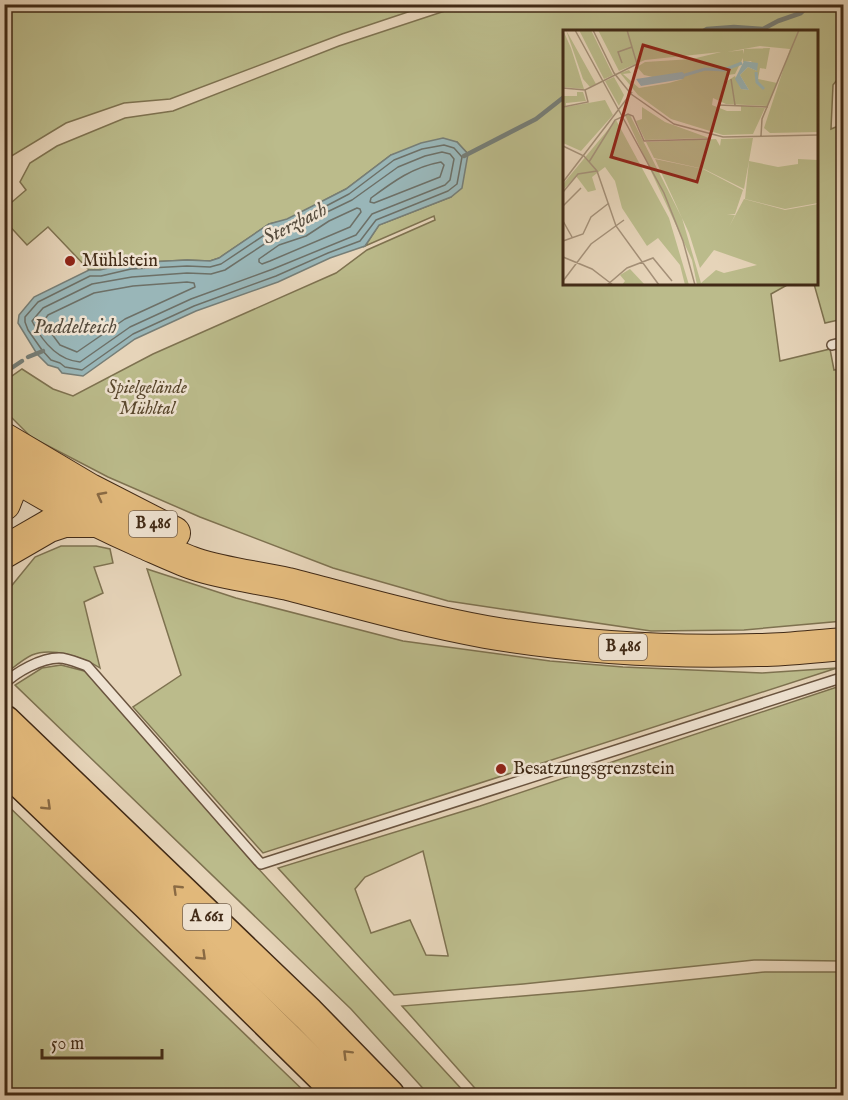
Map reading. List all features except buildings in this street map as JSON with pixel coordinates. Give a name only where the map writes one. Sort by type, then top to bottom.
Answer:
[{"type":"highway","name":"A 661","points":[[11,743],[149,904],[344,1095]]},
{"type":"highway","name":"A 661","points":[[11,743],[291,998],[388,1095]]},
{"type":"main road","points":[[4,504],[12,459]]},
{"type":"main road","name":"B 486","points":[[12,459],[62,505],[192,563],[214,570],[286,584],[426,620],[565,643],[650,650],[748,650],[843,644]]},
{"type":"main road","name":"B 486","points":[[12,459],[159,527],[235,558],[286,584]]},
{"type":"main road","points":[[4,552],[49,526],[64,521],[95,521]]},
{"type":"lane","points":[[832,345],[843,342]]},
{"type":"lane","points":[[4,684],[38,663],[59,658],[87,666],[261,864],[843,677]]},
{"type":"green space","points":[[5,4],[429,5],[342,34],[170,99],[124,103],[66,123],[5,160]]},
{"type":"green space","name":"Spielgelände Mühltal","points":[[463,5],[843,5],[843,72],[833,85],[831,129],[843,124],[843,319],[825,323],[814,285],[818,285],[818,30],[563,30],[563,285],[787,285],[771,294],[780,361],[830,349],[834,370],[843,368],[843,621],[744,630],[651,631],[448,601],[333,568],[200,517],[108,477],[31,437],[5,411],[5,381],[22,369],[53,389],[73,396],[153,354],[336,273],[367,250],[435,220],[434,216],[365,246],[379,225],[451,197],[468,154],[457,142],[391,155],[346,189],[287,220],[269,224],[219,258],[210,261],[130,263],[100,270],[89,270],[48,227],[27,245],[5,221],[5,208],[26,190],[20,182],[30,163],[57,146],[125,118],[173,111],[339,46]]},
{"type":"green space","points":[[61,546],[96,546],[110,549],[113,563],[94,567],[103,593],[84,602],[100,668],[76,657],[48,652],[32,655],[5,674],[4,599],[9,589],[35,557]]},
{"type":"green space","points":[[147,569],[236,598],[403,641],[550,661],[623,667],[762,673],[837,668],[263,853],[133,707],[181,675]]},
{"type":"green space","points":[[61,665],[88,672],[254,864],[467,1095],[429,1095],[351,1009],[15,685],[42,668]]},
{"type":"green space","points":[[843,685],[843,961],[754,960],[394,995],[278,868],[480,806]],"holes":[[[423,851],[448,956],[426,955],[410,920],[371,933],[355,889],[365,877]]]},
{"type":"green space","points":[[5,803],[308,1095],[5,1095]]},
{"type":"green space","points":[[765,972],[843,972],[843,1095],[481,1095],[402,1006],[582,991]]},
{"type":"water","name":"Paddelteich","points":[[443,138],[457,142],[468,154],[462,188],[451,197],[379,225],[365,246],[330,258],[278,282],[196,311],[135,339],[83,376],[62,373],[58,368],[48,365],[37,354],[18,323],[19,315],[34,297],[89,270],[100,270],[130,263],[210,261],[219,258],[269,224],[287,219],[346,189],[391,155],[421,143]]},
{"type":"waterway","name":"Sterzbach","points":[[705,30],[734,27],[763,29],[801,13],[810,4]]},
{"type":"waterway","name":"Sterzbach","points":[[464,156],[536,119],[563,98]]},
{"type":"waterway","name":"Sterzbach","points":[[28,357],[43,351]]},
{"type":"waterway","name":"Sterzbach","points":[[4,368],[7,371],[22,361]]},
{"type":"place","name":"Mühlstein","points":[[70,261]]},
{"type":"place","name":"Besatzungsgrenzstein","points":[[501,769]]}]
